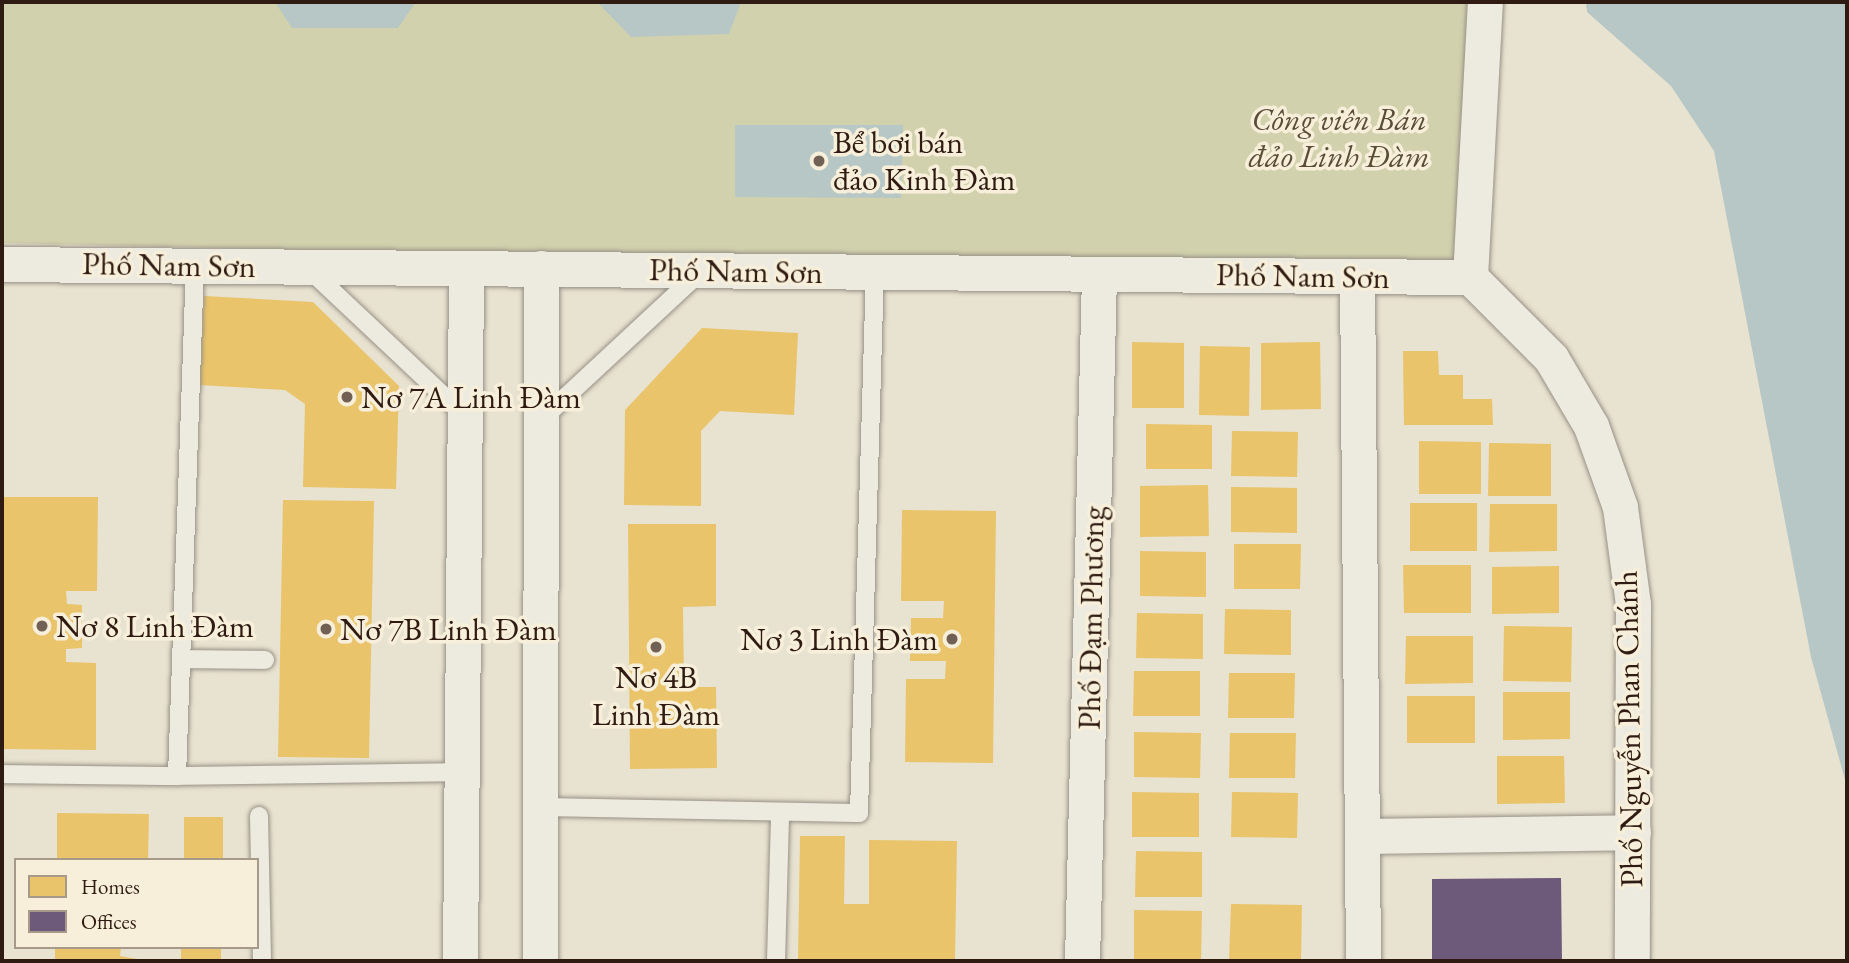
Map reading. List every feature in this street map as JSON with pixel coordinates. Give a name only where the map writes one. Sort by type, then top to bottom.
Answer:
[{"type":"street","points":[[1471,278],[1485,2]]},
{"type":"street","name":"Phố Nam Sơn","points":[[2,264],[1471,278]]},
{"type":"street","points":[[460,961],[466,268]]},
{"type":"street","points":[[540,961],[541,268]]},
{"type":"street","name":"Phố Đạm Phương","points":[[1082,961],[1099,274]]},
{"type":"street","points":[[1357,276],[1363,961]]},
{"type":"street","name":"Phố Nguyễn Phan Chánh","points":[[1471,278],[1551,358],[1591,426],[1619,507],[1633,604],[1632,961]]},
{"type":"street","points":[[1362,836],[1633,832]]},
{"type":"lane","points":[[177,776],[184,659],[195,265]]},
{"type":"lane","points":[[307,267],[464,415]]},
{"type":"lane","points":[[540,421],[702,270]]},
{"type":"lane","points":[[540,807],[780,814],[859,813],[874,272]]},
{"type":"lane","points":[[184,659],[265,660]]},
{"type":"lane","points":[[2,774],[177,776],[461,772]]},
{"type":"lane","points":[[776,961],[780,814]]},
{"type":"lane","points":[[259,816],[262,961]]},
{"type":"green space","name":"Công viên Bán đảo Linh Đàm","points":[[2,2],[1485,2],[1470,277],[2,243]]},
{"type":"shaded area","points":[[275,2],[416,2],[398,28],[292,28]]},
{"type":"shaded area","points":[[597,2],[741,2],[729,34],[631,37]]},
{"type":"shaded area","points":[[1586,2],[1847,2],[1847,787],[1811,657],[1714,151],[1671,86],[1587,12]]},
{"type":"shaded area","name":"Bể bơi bán đảo Kinh Đàm","points":[[735,125],[903,125],[901,198],[735,197]]},
{"type":"building: Homes","name":"Nơ 7A Linh Đàm","points":[[204,296],[313,302],[399,386],[396,489],[303,487],[305,404],[285,390],[199,385]]},
{"type":"building: Homes","points":[[702,328],[798,333],[794,415],[720,411],[701,431],[701,506],[624,505],[625,410]]},
{"type":"building: Homes","points":[[1132,342],[1184,343],[1184,408],[1132,408]]},
{"type":"building: Homes","points":[[1320,342],[1321,409],[1261,410],[1261,343]]},
{"type":"building: Homes","points":[[1200,346],[1250,347],[1249,416],[1199,415]]},
{"type":"building: Homes","points":[[1403,351],[1438,351],[1439,375],[1463,375],[1463,399],[1492,399],[1493,425],[1404,425]]},
{"type":"building: Homes","points":[[1146,424],[1212,425],[1212,469],[1146,469]]},
{"type":"building: Homes","points":[[1232,431],[1298,432],[1297,477],[1231,476]]},
{"type":"building: Homes","points":[[1419,441],[1481,442],[1481,494],[1419,494]]},
{"type":"building: Homes","points":[[1489,443],[1551,444],[1551,496],[1488,496]]},
{"type":"building: Homes","points":[[1208,485],[1209,536],[1140,537],[1140,486]]},
{"type":"building: Homes","points":[[1231,487],[1297,488],[1297,533],[1231,532]]},
{"type":"building: Homes","name":"Nơ 8 Linh Đàm","points":[[2,497],[98,497],[97,591],[66,591],[67,604],[82,605],[82,648],[66,649],[66,662],[96,663],[96,750],[2,749]]},
{"type":"building: Homes","name":"Nơ 7B Linh Đàm","points":[[283,500],[374,501],[369,758],[278,757]]},
{"type":"building: Homes","points":[[1410,503],[1477,503],[1477,551],[1410,551]]},
{"type":"building: Homes","points":[[1490,504],[1557,504],[1557,551],[1489,552]]},
{"type":"building: Homes","name":"Nơ 3 Linh Đàm","points":[[902,510],[996,511],[993,763],[905,762],[906,679],[945,679],[946,661],[910,661],[911,618],[943,618],[944,601],[901,601]]},
{"type":"building: Homes","name":"Nơ 4B Linh Đàm","points":[[628,524],[716,524],[716,606],[683,607],[684,687],[716,687],[717,768],[630,769]]},
{"type":"building: Homes","points":[[1234,544],[1301,544],[1300,589],[1234,589]]},
{"type":"building: Homes","points":[[1140,551],[1206,552],[1206,597],[1140,596]]},
{"type":"building: Homes","points":[[1403,565],[1471,565],[1471,613],[1404,613]]},
{"type":"building: Homes","points":[[1559,566],[1559,613],[1492,614],[1492,567]]},
{"type":"building: Homes","points":[[1225,609],[1291,610],[1291,655],[1224,654]]},
{"type":"building: Homes","points":[[1137,613],[1203,614],[1203,659],[1136,658]]},
{"type":"building: Homes","points":[[1504,626],[1572,627],[1571,682],[1503,681]]},
{"type":"building: Homes","points":[[1406,636],[1473,636],[1473,683],[1405,684]]},
{"type":"building: Homes","points":[[1134,671],[1200,671],[1200,716],[1133,716]]},
{"type":"building: Homes","points":[[1229,673],[1295,673],[1294,718],[1228,718]]},
{"type":"building: Homes","points":[[1503,692],[1570,692],[1570,739],[1503,740]]},
{"type":"building: Homes","points":[[1407,696],[1475,696],[1475,743],[1407,743]]},
{"type":"building: Homes","points":[[1134,732],[1201,733],[1200,778],[1134,777]]},
{"type":"building: Homes","points":[[1230,733],[1296,733],[1295,778],[1229,778]]},
{"type":"building: Homes","points":[[1497,756],[1564,756],[1565,803],[1497,804]]},
{"type":"building: Homes","points":[[1132,792],[1199,793],[1199,837],[1132,837]]},
{"type":"building: Homes","points":[[1232,792],[1298,793],[1297,838],[1231,837]]},
{"type":"building: Homes","points":[[57,813],[149,814],[148,858],[57,858]]},
{"type":"building: Homes","points":[[184,817],[223,817],[223,858],[184,858]]},
{"type":"building: Homes","points":[[800,836],[845,836],[844,904],[869,904],[869,840],[957,841],[955,961],[798,961]]},
{"type":"building: Homes","points":[[1136,851],[1202,852],[1202,897],[1135,897]]},
{"type":"building: Homes","points":[[1231,904],[1302,905],[1301,961],[1229,961]]},
{"type":"building: Homes","points":[[1134,910],[1202,911],[1201,961],[1134,961]]},
{"type":"building: Homes","points":[[55,949],[121,949],[120,956],[149,961],[55,961]]},
{"type":"building: Homes","points":[[181,949],[221,949],[221,961],[181,961]]},
{"type":"building: Offices","points":[[1561,878],[1562,961],[1432,961],[1432,879]]},
{"type":"place","name":"Bể bơi bán đảo Kinh Đàm","points":[[819,161]]},
{"type":"place","name":"Nơ 7A Linh Đàm","points":[[347,397]]},
{"type":"place","name":"Nơ 8 Linh Đàm","points":[[42,626]]},
{"type":"place","name":"Nơ 7B Linh Đàm","points":[[326,629]]},
{"type":"place","name":"Nơ 3 Linh Đàm","points":[[952,639]]},
{"type":"place","name":"Nơ 4B Linh Đàm","points":[[656,647]]}]
